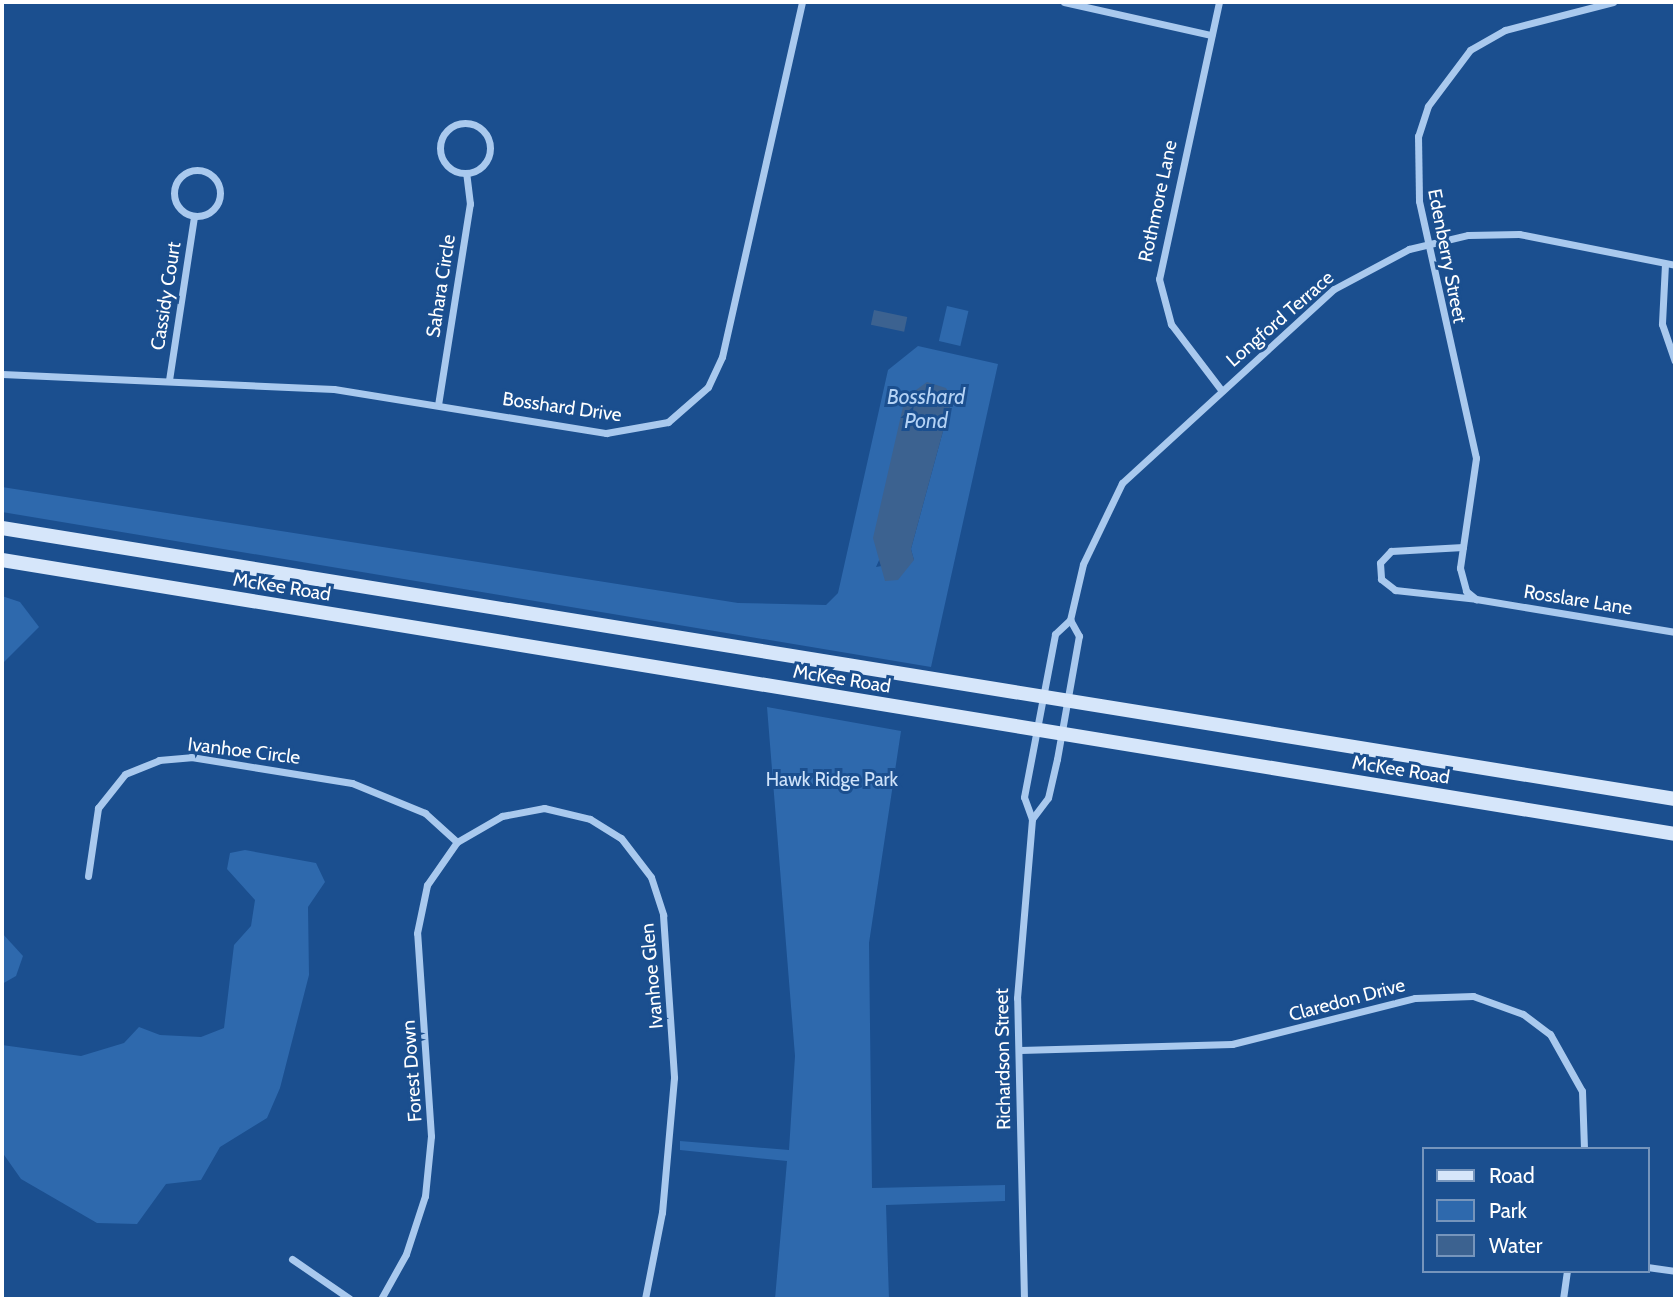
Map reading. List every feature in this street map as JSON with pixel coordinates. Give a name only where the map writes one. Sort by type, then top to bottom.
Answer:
[{"type":"main road","name":"McKee Road","points":[[2,528],[1675,799]]},
{"type":"main road","name":"McKee Road","points":[[2,560],[1675,834]]},
{"type":"street","name":"Bosshard Drive","points":[[2,374],[303,386],[624,433],[668,422],[691,406],[722,357],[802,2]]},
{"type":"street","points":[[1064,2],[1212,36]]},
{"type":"street","name":"Rothmore Lane","points":[[1219,2],[1159,279],[1171,324],[1222,391]]},
{"type":"street","name":"Edenberry Street","points":[[1463,547],[1476,458],[1425,244],[1418,136],[1445,76],[1470,50],[1505,30],[1613,2]]},
{"type":"street","points":[[466,122],[487,135],[490,152],[481,167],[466,173],[444,163],[439,148],[450,127],[466,122]]},
{"type":"street","points":[[201,170],[215,178],[220,192],[209,212],[194,216],[176,204],[174,190],[186,172],[201,170]]},
{"type":"street","name":"Sahara Circle","points":[[438,405],[470,204],[466,173]]},
{"type":"street","name":"Cassidy Court","points":[[169,380],[194,216]]},
{"type":"street","name":"Longford Terrace","points":[[1044,697],[1055,634],[1070,620],[1083,564],[1122,483],[1334,289],[1425,244],[1519,234],[1675,265]]},
{"type":"street","points":[[1665,264],[1662,324],[1675,361]]},
{"type":"street","points":[[1463,547],[1461,580],[1476,599]]},
{"type":"street","name":"Rosslare Lane","points":[[1463,547],[1391,551],[1380,563],[1381,579],[1395,590],[1476,599],[1675,632]]},
{"type":"street","name":"Longford Terrace","points":[[1061,735],[1079,636],[1070,620]]},
{"type":"street","name":"Richardson Street","points":[[1024,1299],[1020,926],[1032,819],[1024,797],[1044,697]]},
{"type":"street","name":"Richardson Street","points":[[1032,819],[1048,797],[1061,735]]},
{"type":"street","name":"Ivanhoe Circle","points":[[88,876],[99,808],[125,774],[159,760],[191,757],[352,783],[414,807],[457,842]]},
{"type":"street","name":"Ivanhoe Glen","points":[[457,842],[502,816],[567,812],[621,838],[658,893],[674,1078],[662,1212],[645,1299]]},
{"type":"street","name":"Forest Down","points":[[381,1299],[406,1254],[425,1196],[431,1136],[417,933],[427,885],[457,842]]},
{"type":"street","name":"Claredon Drive","points":[[1020,1050],[1232,1044],[1415,998],[1473,996],[1523,1014],[1549,1034],[1582,1091],[1584,1147]]},
{"type":"street","points":[[292,1259],[350,1299]]},
{"type":"street","points":[[1649,1267],[1675,1271]]},
{"type":"street","points":[[1563,1299],[1567,1273]]},
{"type":"green space","points":[[947,306],[968,311],[960,346],[939,341]]},
{"type":"green space","points":[[918,346],[998,364],[931,667],[2,512],[2,487],[738,603],[826,605],[838,593],[888,370]],"holes":[[[952,398],[911,549],[914,560],[876,567]]]},
{"type":"green space","points":[[2,596],[20,602],[39,627],[2,664]]},
{"type":"green space","name":"Hawk Ridge Park","points":[[767,707],[901,731],[869,943],[872,1188],[1005,1185],[1005,1201],[886,1205],[889,1299],[775,1299],[787,1161],[680,1150],[680,1141],[789,1150],[795,1056]]},
{"type":"green space","points":[[245,850],[316,863],[325,882],[308,907],[309,975],[280,1088],[267,1118],[220,1147],[201,1180],[166,1184],[137,1224],[97,1223],[21,1179],[2,1152],[2,1045],[81,1056],[124,1043],[139,1027],[160,1035],[201,1037],[224,1028],[234,945],[251,926],[255,900],[227,869],[230,853]]},
{"type":"green space","points":[[2,933],[23,956],[16,976],[2,984]]},
{"type":"water","points":[[874,310],[907,317],[904,332],[871,325]]},
{"type":"water","name":"Bosshard Pond","points":[[927,382],[946,388],[952,398],[911,549],[914,560],[898,580],[885,581],[873,538],[905,398]]}]
